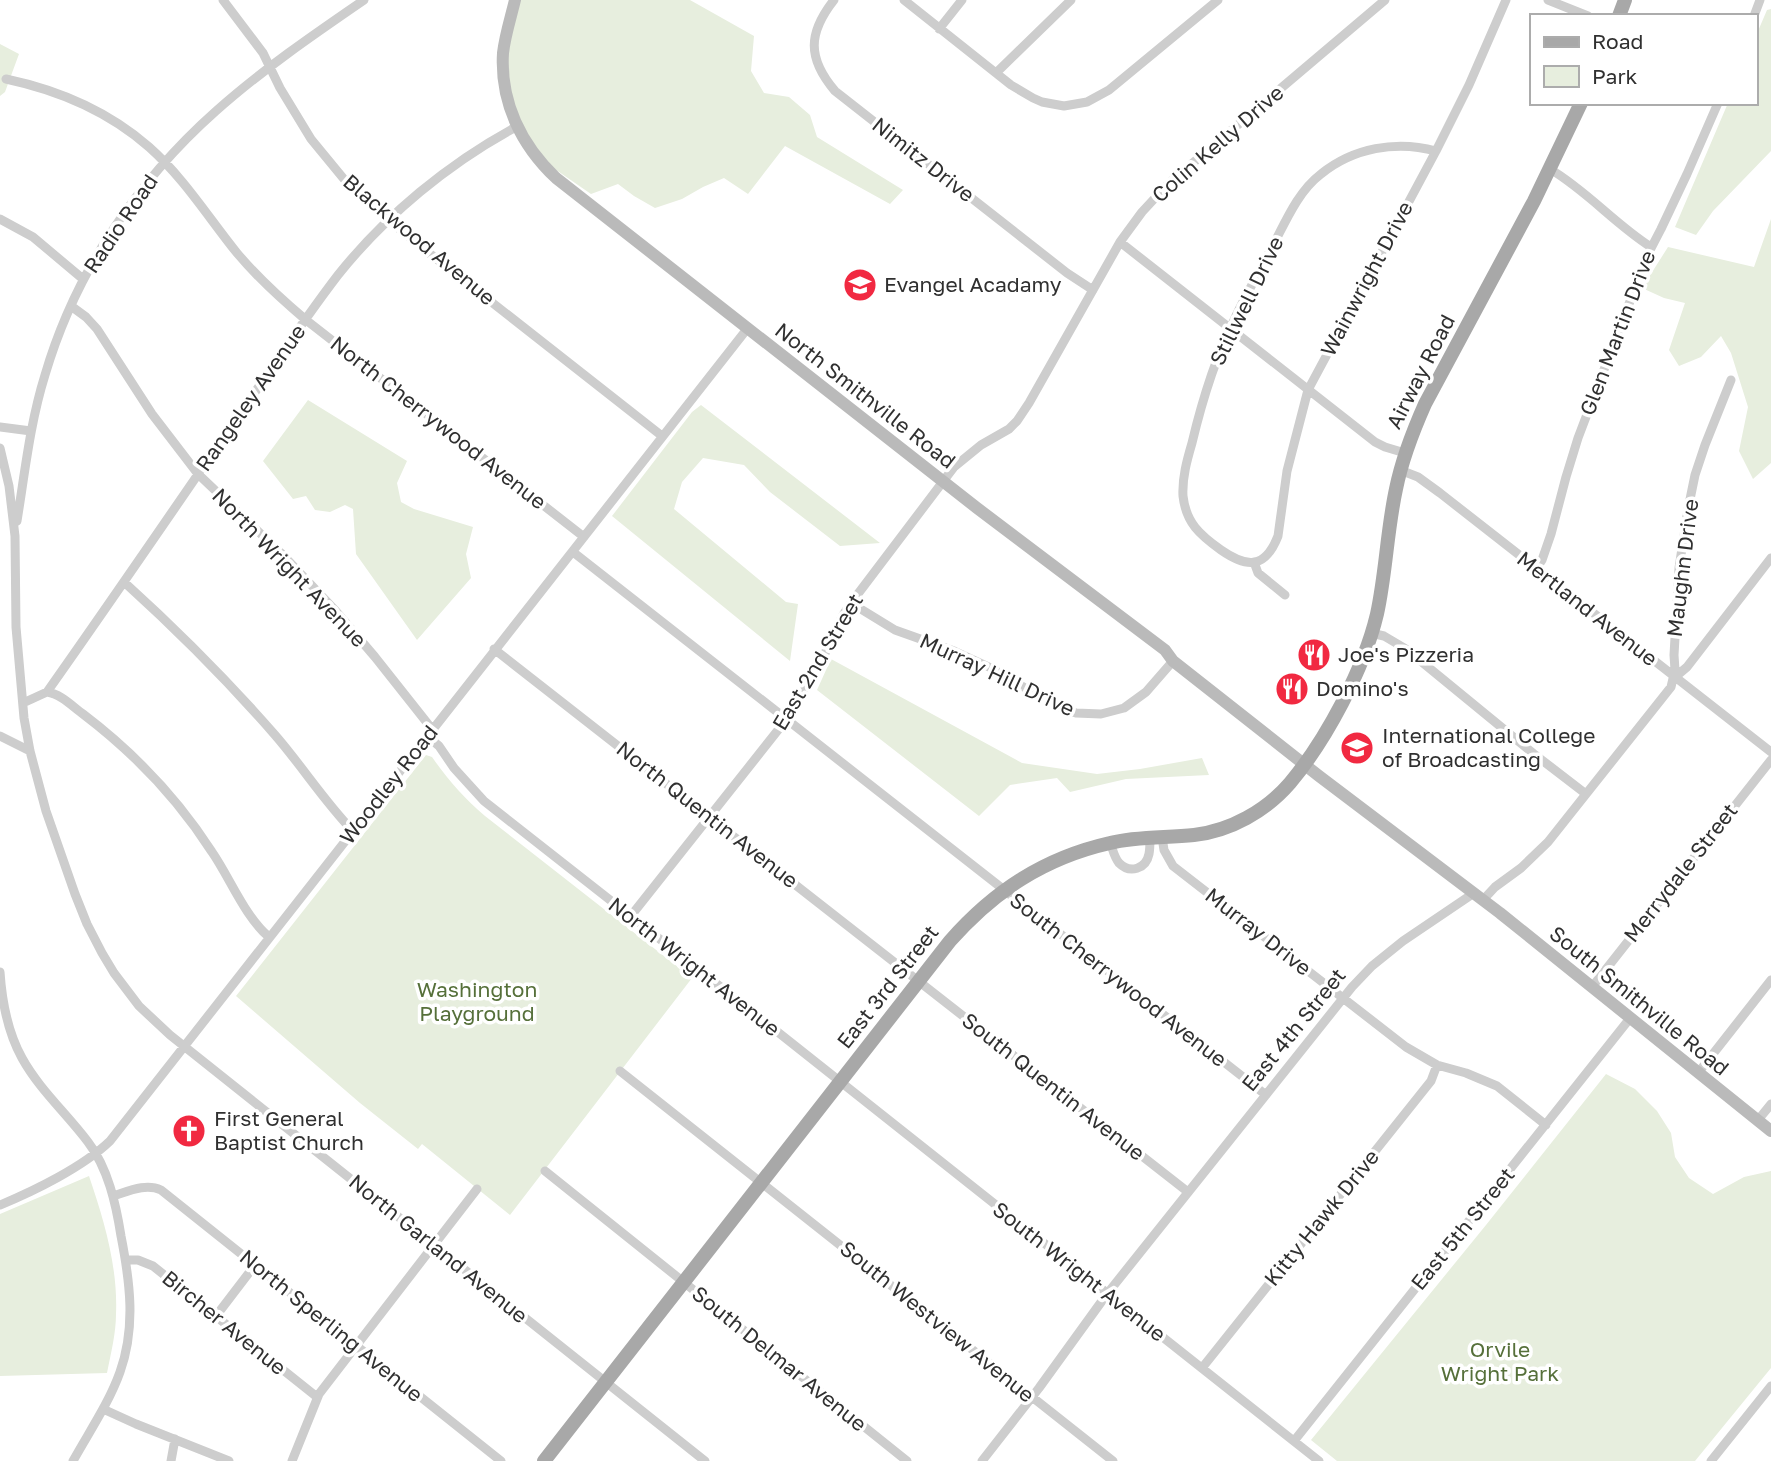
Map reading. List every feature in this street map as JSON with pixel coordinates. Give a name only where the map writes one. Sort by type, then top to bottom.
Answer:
[{"type":"main road","name":"North Smithville Road","points":[[515,0],[504,50],[505,88],[516,127],[533,154],[555,178],[943,482],[1165,650],[1173,661],[1304,764]]},
{"type":"main road","name":"Airway Road","points":[[1353,678],[1371,633],[1385,577],[1392,509],[1405,453],[1425,404],[1550,169],[1580,105]]},
{"type":"main road","name":"East 3rd Street","points":[[544,1461],[968,920],[1003,891],[1068,855],[1110,842],[1217,831],[1248,817],[1279,794],[1304,764],[1330,724],[1353,678]]},
{"type":"main road","name":"South Smithville Road","points":[[1304,764],[1631,1017],[1771,1131]]},
{"type":"street","name":"Blackwood Avenue","points":[[223,0],[271,67],[280,88],[311,139],[348,184],[389,220],[662,436]]},
{"type":"street","name":"Radio Road","points":[[15,536],[31,431],[45,374],[59,333],[83,279],[130,204],[165,162],[215,112],[313,35],[364,0]]},
{"type":"street","name":"Nimitz Drive","points":[[834,0],[818,23],[814,46],[820,69],[835,91],[1067,273],[1093,290]]},
{"type":"street","points":[[904,0],[1032,99],[1065,106],[1087,102],[1124,79],[1218,0]]},
{"type":"street","points":[[939,29],[962,0]]},
{"type":"street","points":[[996,73],[1071,0]]},
{"type":"street","name":"Colin Kelly Drive","points":[[1017,421],[1121,242],[1142,212],[1168,184],[1385,0]]},
{"type":"street","name":"Wainwright Drive","points":[[1254,562],[1270,552],[1278,536],[1287,471],[1308,390],[1436,151],[1469,85],[1506,0]]},
{"type":"street","points":[[1548,0],[1583,14]]},
{"type":"street","name":"North Cherrywood Avenue","points":[[6,79],[85,105],[131,133],[165,162],[188,187],[257,276],[306,320],[584,537]]},
{"type":"street","name":"Glen Martin Drive","points":[[1536,569],[1552,534],[1582,426],[1651,247],[1717,105]]},
{"type":"street","name":"Rangeley Avenue","points":[[47,692],[340,274],[389,220],[419,194],[474,151],[516,127]]},
{"type":"street","name":"Stillwell Drive","points":[[1254,562],[1238,561],[1202,536],[1190,519],[1183,496],[1183,484],[1196,424],[1230,328],[1302,193],[1319,175],[1345,159],[1373,149],[1406,146],[1436,151]]},
{"type":"street","points":[[1550,169],[1576,187],[1632,235],[1651,247]]},
{"type":"street","points":[[0,219],[33,237],[83,279]]},
{"type":"street","points":[[1121,242],[1375,442],[1405,453]]},
{"type":"street","name":"North Wright Avenue","points":[[71,306],[97,329],[152,414],[198,474],[283,555],[334,609],[375,657],[454,768],[484,802],[839,1083]]},
{"type":"street","name":"Woodley Road","points":[[0,1205],[32,1192],[96,1154],[110,1141],[747,329]]},
{"type":"street","name":"Maughn Drive","points":[[1674,678],[1678,576],[1688,509],[1695,475],[1731,380]]},
{"type":"street","name":"East 2nd Street","points":[[630,917],[786,720],[819,666],[843,615],[954,467],[968,454],[1003,433],[1017,421]]},
{"type":"street","points":[[0,427],[31,431]]},
{"type":"street","name":"North Garland Avenue","points":[[0,448],[9,486],[15,536],[16,627],[30,751],[59,852],[87,924],[114,973],[139,1006],[184,1046],[705,1461]]},
{"type":"street","name":"Mertland Avenue","points":[[1400,470],[1418,477],[1440,493],[1771,752]]},
{"type":"street","points":[[573,552],[1003,891]]},
{"type":"street","name":"East 4th Street","points":[[982,1461],[1107,1294],[1343,998],[1372,966],[1393,948],[1495,887],[1548,842],[1671,687],[1674,678],[1687,667],[1771,558]]},
{"type":"street","points":[[1254,562],[1258,573],[1285,595]]},
{"type":"street","points":[[124,582],[244,700],[277,736],[353,831]]},
{"type":"street","name":"Murray Hill Drive","points":[[851,603],[895,630],[991,667],[1056,706],[1076,713],[1101,714],[1124,708],[1146,692],[1173,661]]},
{"type":"street","points":[[1371,633],[1384,636],[1406,649],[1586,794]]},
{"type":"street","name":"North Quentin Avenue","points":[[494,649],[919,981]]},
{"type":"street","points":[[23,703],[47,692],[54,693],[130,754],[166,791],[208,845],[252,919],[269,936]]},
{"type":"street","points":[[0,736],[30,751]]},
{"type":"street","name":"Merrydale Street","points":[[1592,987],[1771,760]]},
{"type":"street","points":[[1110,842],[1119,862],[1130,869],[1136,869],[1146,863],[1156,837]]},
{"type":"street","name":"Murray Drive","points":[[1156,837],[1173,866],[1406,1048],[1437,1065],[1497,1086],[1546,1125]]},
{"type":"street","name":"South Cherrywood Avenue","points":[[1003,891],[1266,1095]]},
{"type":"street","points":[[0,972],[9,1027],[23,1060],[96,1154],[113,1196],[127,1260],[131,1305],[129,1334],[120,1373],[73,1461]]},
{"type":"street","points":[[1698,1073],[1771,980]]},
{"type":"street","name":"South Quentin Avenue","points":[[919,981],[1188,1192]]},
{"type":"street","name":"East 5th Street","points":[[1294,1441],[1631,1017]]},
{"type":"street","name":"Kitty Hawk Drive","points":[[1202,1368],[1431,1081],[1437,1065]]},
{"type":"street","name":"South Westview Avenue","points":[[620,1071],[1113,1461]]},
{"type":"street","name":"South Wright Avenue","points":[[839,1083],[1319,1461]]},
{"type":"street","points":[[1758,1120],[1771,1104]]},
{"type":"street","name":"South Delmar Avenue","points":[[545,1171],[907,1461]]},
{"type":"street","name":"North Sperling Avenue","points":[[113,1196],[135,1189],[154,1187],[161,1190],[501,1461]]},
{"type":"street","points":[[292,1461],[317,1397],[477,1189]]},
{"type":"street","name":"Bircher Avenue","points":[[127,1260],[138,1260],[153,1266],[317,1397]]},
{"type":"street","points":[[216,1316],[255,1265]]},
{"type":"street","points":[[1711,1461],[1771,1385]]},
{"type":"street","points":[[103,1409],[229,1461]]},
{"type":"street","points":[[171,1461],[175,1439]]},
{"type":"green space","points":[[515,0],[690,0],[754,36],[751,71],[764,93],[789,97],[810,115],[817,137],[903,190],[890,204],[785,146],[748,194],[724,178],[682,199],[655,208],[618,184],[591,194],[533,154],[510,111],[504,50]]},
{"type":"green space","points":[[1771,9],[1771,151],[1713,211],[1696,235],[1675,227],[1727,105],[1757,105],[1757,33],[1767,10]]},
{"type":"green space","points":[[0,44],[19,54],[5,92],[0,96]]},
{"type":"green space","points":[[1771,219],[1771,463],[1753,479],[1739,451],[1748,407],[1731,353],[1721,336],[1701,357],[1679,366],[1669,350],[1685,303],[1664,298],[1642,288],[1668,247],[1754,267]]},
{"type":"green space","points":[[308,400],[407,461],[397,483],[401,502],[414,509],[473,527],[466,554],[471,578],[417,640],[356,554],[353,509],[345,505],[330,512],[315,510],[306,496],[293,499],[263,461]]},
{"type":"green space","points":[[701,405],[880,543],[840,546],[770,492],[744,465],[703,458],[682,482],[674,509],[786,602],[798,604],[790,661],[612,516],[692,412]]},
{"type":"green space","points":[[831,659],[1022,763],[1097,774],[1202,758],[1209,775],[1126,779],[1070,792],[1057,778],[1010,785],[979,816],[817,690]]},
{"type":"green space","name":"Washington Playground","points":[[426,755],[432,757],[457,788],[485,816],[692,978],[510,1215],[422,1144],[418,1149],[360,1103],[236,996]]},
{"type":"green space","name":"Orvile Wright Park","points":[[1606,1074],[1635,1089],[1657,1111],[1671,1133],[1675,1157],[1689,1178],[1713,1194],[1744,1177],[1771,1171],[1771,1368],[1695,1461],[1337,1461],[1311,1440]]},
{"type":"green space","points":[[89,1176],[105,1227],[115,1279],[116,1321],[107,1373],[0,1376],[0,1214]]},
{"type":"place","name":"Evangel Acadamy","points":[[860,285]]},
{"type":"place","name":"Joe's Pizzeria","points":[[1314,655]]},
{"type":"place","name":"Domino's","points":[[1292,689]]},
{"type":"place","name":"International College of Broadcasting","points":[[1357,748]]},
{"type":"place","name":"First General Baptist Church","points":[[189,1131]]}]
